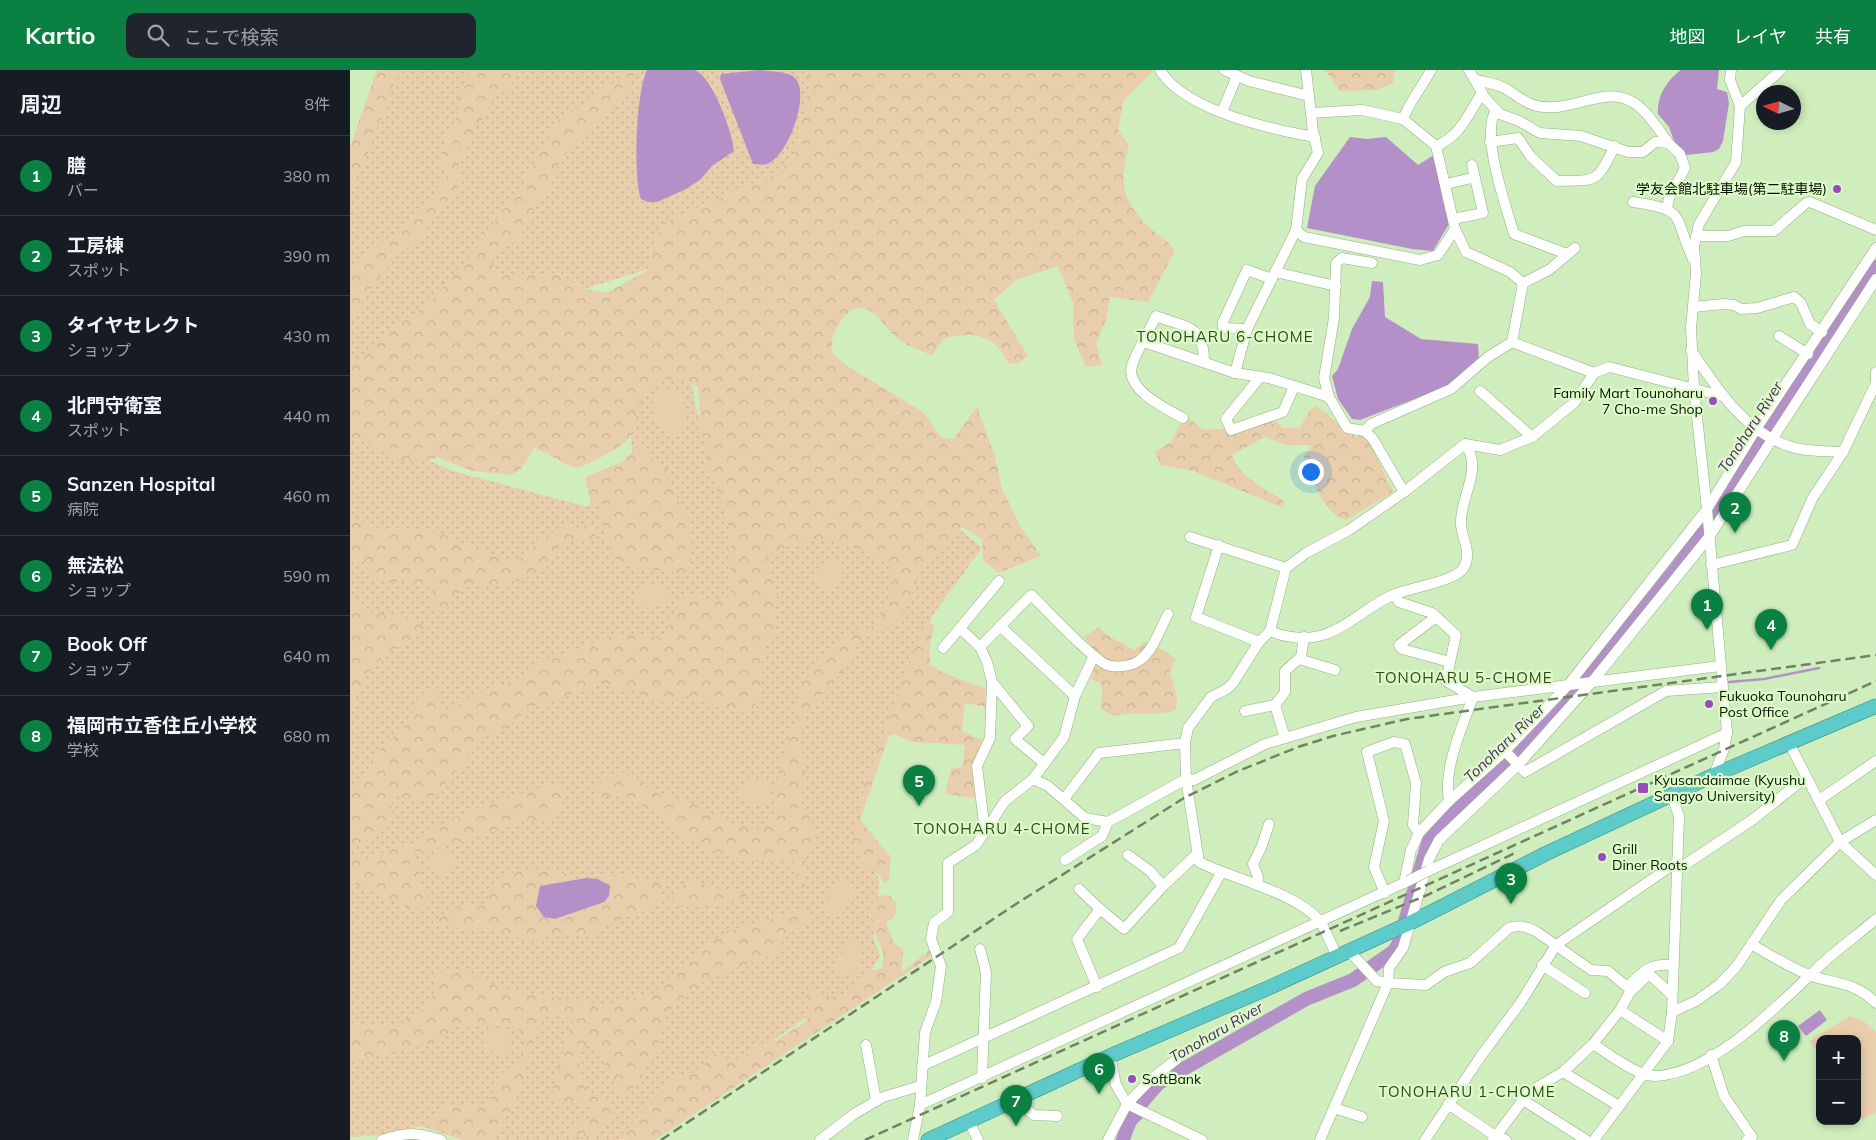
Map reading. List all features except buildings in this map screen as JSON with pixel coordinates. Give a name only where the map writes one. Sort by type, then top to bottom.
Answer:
[{"type":"highway","points":[[928,1140],[1110,1056],[1347,956],[1376,937],[1411,922],[1544,854],[1714,775],[1876,706]]},
{"type":"street","points":[[1160,70],[1165,78],[1182,93],[1222,112],[1250,124],[1315,137]]},
{"type":"street","points":[[1224,70],[1249,81],[1309,96]]},
{"type":"street","points":[[1234,373],[1247,329],[1296,230],[1302,180],[1318,153],[1306,70]]},
{"type":"street","points":[[1403,119],[1409,104],[1423,86],[1431,70]]},
{"type":"street","points":[[1714,775],[1724,749],[1727,733],[1691,350],[1696,236],[1699,224],[1736,162],[1740,106],[1730,80],[1732,70]]},
{"type":"street","points":[[1740,106],[1781,70]]},
{"type":"street","points":[[1472,75],[1482,93],[1496,110],[1540,133],[1581,136],[1628,152],[1643,152],[1655,142],[1668,143]]},
{"type":"street","points":[[1472,75],[1500,86],[1525,102],[1538,106],[1552,107],[1602,96],[1629,99],[1644,110],[1668,143],[1680,154],[1685,168],[1669,198],[1668,208]]},
{"type":"street","points":[[1222,112],[1237,76]]},
{"type":"street","points":[[1436,146],[1449,141],[1458,133],[1482,93]]},
{"type":"street","points":[[1311,113],[1362,110],[1403,119],[1436,146],[1454,224],[1466,252],[1510,272],[1523,283]]},
{"type":"street","points":[[1496,110],[1491,118],[1490,142],[1514,234],[1571,251],[1549,270],[1523,283]]},
{"type":"street","points":[[1490,142],[1518,138],[1531,157],[1557,181],[1592,180],[1599,175],[1615,146]]},
{"type":"street","points":[[1296,230],[1304,237],[1420,260],[1438,255],[1454,224],[1483,212],[1472,166]]},
{"type":"street","points":[[1446,184],[1472,178]]},
{"type":"street","points":[[1633,202],[1668,208],[1675,214],[1683,228],[1688,248],[1695,264]]},
{"type":"street","points":[[1696,236],[1728,236],[1744,231],[1774,231],[1806,203],[1810,202],[1876,230]]},
{"type":"street","points":[[1406,882],[1411,850],[1419,833],[1449,801],[1506,752],[1571,685],[1707,511],[1876,248]]},
{"type":"street","points":[[1372,263],[1342,258],[1336,263],[1334,318],[1324,378],[1329,397],[1347,428],[1365,431],[1374,439],[1404,492]]},
{"type":"street","points":[[1247,329],[1223,328],[1246,270],[1336,286]]},
{"type":"street","points":[[1320,1140],[1388,983],[1389,968],[1403,948],[1429,859],[1439,840],[1516,763],[1590,682],[1709,535],[1876,279]]},
{"type":"street","points":[[1365,431],[1371,424],[1451,389],[1488,357],[1512,342],[1523,283]]},
{"type":"street","points":[[1693,307],[1724,304],[1734,305],[1741,309],[1757,308],[1794,298],[1801,303],[1810,324],[1822,332]]},
{"type":"street","points":[[1183,418],[1156,403],[1133,382],[1130,374],[1132,365],[1156,316],[1195,331],[1201,336],[1204,346],[1204,362]]},
{"type":"street","points":[[1780,336],[1808,354]]},
{"type":"street","points":[[1144,342],[1234,373],[1260,377],[1329,397]]},
{"type":"street","points":[[1512,342],[1594,373]]},
{"type":"street","points":[[1691,350],[1722,396],[1758,430],[1790,447],[1843,452]]},
{"type":"street","points":[[1673,965],[1660,964],[1647,968],[1627,987],[1608,971],[1591,970],[1529,928],[1516,926],[1509,928],[1470,963],[1444,972],[1426,985],[1377,981],[1347,956],[1321,923],[1304,907],[1258,885],[1220,873],[1198,862],[1186,779],[1185,743],[1188,728],[1203,706],[1211,697],[1233,683],[1259,642],[1270,631],[1286,568],[1306,553],[1349,530],[1404,492],[1465,444],[1500,450],[1532,437],[1575,402],[1594,373],[1609,367],[1722,396]]},
{"type":"street","points":[[1711,565],[1792,545],[1812,499],[1843,452],[1876,383],[1876,372]]},
{"type":"street","points":[[1260,377],[1226,418],[1231,430],[1283,412],[1294,387]]},
{"type":"street","points":[[1480,391],[1532,437]]},
{"type":"street","points":[[1270,631],[1282,637],[1304,637],[1317,636],[1336,630],[1371,605],[1394,595],[1453,576],[1462,570],[1468,549],[1461,524],[1472,472],[1471,452],[1465,444]]},
{"type":"street","points":[[1190,536],[1286,568]]},
{"type":"street","points":[[1219,545],[1196,617],[1259,642]]},
{"type":"street","points":[[943,648],[1000,581]]},
{"type":"street","points":[[980,647],[1031,595],[1094,656],[1108,665],[1126,666],[1139,661],[1151,648],[1168,614]]},
{"type":"street","points":[[1394,595],[1399,602],[1436,617],[1456,635],[1446,681],[1472,697]]},
{"type":"street","points":[[1436,617],[1399,644],[1402,649],[1450,662]]},
{"type":"street","points":[[1000,626],[1075,696]]},
{"type":"street","points":[[960,628],[980,647],[988,662],[992,682],[990,738],[977,766],[985,832]]},
{"type":"street","points":[[1246,711],[1276,705],[1285,692],[1285,671],[1301,657],[1304,637]]},
{"type":"street","points":[[913,1140],[920,1105],[925,1032],[936,1002],[941,966],[931,939],[934,923],[948,912],[948,863],[976,845],[1006,801],[1033,779],[1064,738],[1075,696],[1094,656]]},
{"type":"street","points":[[1299,659],[1335,670]]},
{"type":"street","points":[[1065,860],[1102,836],[1108,822],[1186,779],[1194,780],[1265,744],[1285,738],[1356,717],[1472,697],[1720,666]]},
{"type":"street","points":[[992,682],[1028,726],[1015,739],[1044,763]]},
{"type":"street","points":[[1506,752],[1525,772],[1666,691],[1722,687]]},
{"type":"street","points":[[1449,801],[1446,787],[1456,745],[1472,697]]},
{"type":"street","points":[[1276,705],[1285,738]]},
{"type":"street","points":[[920,1105],[1321,923],[1428,871],[1727,733]]},
{"type":"street","points":[[1385,893],[1374,867],[1384,821],[1367,752],[1394,742],[1405,744],[1416,783],[1413,824],[1419,833]]},
{"type":"street","points":[[1064,799],[1099,753],[1185,743]]},
{"type":"street","points":[[1789,743],[1805,778],[1819,800],[1840,842],[1876,875]]},
{"type":"street","points":[[1819,800],[1876,761]]},
{"type":"street","points":[[1425,1140],[1448,1104],[1521,1002],[1556,945],[1677,866],[1752,820],[1805,778]]},
{"type":"street","points":[[1033,779],[1064,799],[1084,818],[1108,822]]},
{"type":"street","points":[[1523,1100],[1593,1140],[1668,1041],[1672,1012],[1679,816],[1672,796]]},
{"type":"street","points":[[1672,1012],[1696,1002],[1720,984],[1736,967],[1780,900],[1840,842],[1876,820]]},
{"type":"street","points":[[1258,885],[1258,877],[1253,864],[1269,824]]},
{"type":"street","points":[[1079,889],[1124,929],[1163,886],[1196,854]]},
{"type":"street","points":[[1128,855],[1150,870],[1163,886]]},
{"type":"street","points":[[922,1066],[1179,948],[1220,873]]},
{"type":"street","points":[[1097,987],[1077,939],[1100,909]]},
{"type":"street","points":[[1592,1044],[1644,1074],[1657,1076],[1685,1069],[1753,1028],[1876,919]]},
{"type":"street","points":[[1751,944],[1785,964],[1811,976],[1845,983],[1868,995],[1876,1003]]},
{"type":"street","points":[[980,948],[986,972],[982,1078]]},
{"type":"street","points":[[1542,966],[1585,993]]},
{"type":"street","points":[[1494,1137],[1529,1092],[1564,1072],[1592,1044],[1620,1010],[1630,992],[1649,974],[1672,995]]},
{"type":"street","points":[[1620,1010],[1668,1041]]},
{"type":"street","points":[[866,1045],[876,1100]]},
{"type":"street","points":[[1711,1055],[1724,1096],[1752,1136],[1747,1140]]},
{"type":"street","points":[[1110,1056],[1116,1086],[1127,1104],[1191,1138],[1202,1140]]},
{"type":"street","points":[[1108,1140],[1127,1104],[1150,1080],[1176,1059]]},
{"type":"street","points":[[1564,1072],[1619,1106]]},
{"type":"street","points":[[820,1140],[876,1100],[920,1086]]},
{"type":"street","points":[[1015,1100],[1034,1114],[1057,1116]]},
{"type":"street","points":[[1448,1104],[1491,1133],[1494,1137],[1506,1140]]},
{"type":"street","points":[[1334,1108],[1362,1117]]},
{"type":"street","points":[[969,1121],[978,1140]]},
{"type":"street","points":[[382,1140],[404,1133],[419,1133],[441,1140]]},
{"type":"green space","points":[[377,70],[404,70],[397,78],[363,165],[350,189],[350,147]]},
{"type":"green space","points":[[390,70],[809,70],[810,87],[794,156],[779,172],[664,223],[652,246],[648,269],[584,289],[554,273],[350,369],[350,176]]},
{"type":"green space","points":[[471,70],[521,70],[506,91],[490,97],[486,116],[473,128],[457,170],[462,179],[456,191],[424,226],[423,236],[399,254],[369,291],[361,306],[350,316],[350,274],[373,250],[419,214],[447,175],[441,165],[442,152],[450,130],[460,112],[457,101]]},
{"type":"green space","points":[[623,70],[637,70],[620,107],[599,119],[585,136],[572,145],[558,165],[553,182],[540,198],[518,239],[489,260],[502,273],[554,273],[584,289],[607,293],[648,270],[652,246],[664,223],[779,172],[794,156],[810,87],[808,70],[1154,70],[1124,100],[1118,129],[1129,146],[1124,171],[1124,182],[1129,201],[1135,211],[1175,251],[1148,302],[1110,297],[1106,320],[1096,343],[1102,365],[1086,367],[1074,339],[1073,303],[1058,266],[1016,280],[994,300],[1028,356],[1018,364],[1008,363],[994,343],[974,335],[949,337],[939,344],[933,355],[923,352],[898,339],[876,315],[865,309],[850,310],[835,331],[832,342],[834,355],[849,367],[923,412],[942,438],[953,439],[977,407],[995,457],[1002,489],[1021,528],[1041,556],[998,573],[983,560],[982,539],[962,527],[931,562],[921,567],[911,598],[898,620],[889,627],[864,639],[843,670],[813,705],[803,725],[801,736],[801,749],[806,762],[806,768],[800,802],[811,818],[816,838],[806,856],[805,887],[800,891],[795,866],[791,860],[761,862],[718,854],[680,835],[656,811],[619,796],[607,796],[597,799],[597,787],[608,777],[620,772],[634,775],[650,790],[698,806],[730,823],[757,828],[767,824],[775,813],[778,774],[796,716],[796,706],[803,682],[841,638],[857,634],[871,627],[885,608],[895,581],[892,572],[884,562],[863,550],[835,543],[828,538],[788,546],[774,553],[767,552],[769,571],[778,595],[774,613],[775,630],[765,646],[762,670],[762,695],[750,712],[725,710],[684,695],[666,703],[644,699],[636,689],[616,690],[602,681],[587,690],[532,707],[508,726],[488,735],[432,798],[409,802],[399,795],[391,804],[393,815],[376,838],[350,850],[350,794],[364,780],[370,770],[371,760],[385,744],[402,731],[423,694],[431,689],[438,695],[437,704],[449,713],[462,702],[492,687],[517,679],[540,663],[611,636],[630,633],[661,639],[673,619],[679,601],[692,593],[715,603],[731,596],[731,534],[720,497],[707,469],[709,451],[701,431],[698,386],[674,379],[659,379],[641,401],[636,413],[634,429],[628,440],[607,454],[579,467],[563,463],[534,448],[521,469],[511,475],[472,471],[439,458],[406,463],[371,445],[350,437],[350,361],[364,358],[399,323],[429,304],[476,249],[486,232],[521,188],[556,122],[572,110],[592,101],[602,88],[618,80]]},
{"type":"green space","points":[[1325,70],[1395,70],[1393,83],[1378,90],[1340,91]]},
{"type":"green space","points":[[687,362],[698,415],[711,443],[798,500],[959,529],[982,548],[932,616],[858,820],[879,881],[878,913],[873,936],[880,956],[868,977],[731,1068],[678,1088],[622,1140],[463,1140],[421,1126],[378,1135],[350,1137],[350,426],[453,471],[588,507],[633,466],[629,407],[638,371]]},
{"type":"green space","points":[[667,390],[680,392],[683,396],[684,423],[680,436],[671,438],[662,429],[651,407],[656,393]]},
{"type":"green space","points":[[1315,406],[1351,434],[1357,437],[1366,434],[1393,492],[1346,520],[1331,511],[1319,494],[1304,457],[1312,445],[1286,445],[1265,437],[1232,455],[1235,463],[1246,476],[1283,500],[1284,508],[1193,471],[1160,465],[1155,452],[1171,442],[1185,415],[1203,430],[1249,427],[1275,420],[1283,428],[1300,428],[1307,414]]},
{"type":"green space","points":[[638,447],[667,468],[668,480],[689,520],[691,564],[685,573],[633,568],[620,562],[614,556],[607,540],[599,505],[591,504],[585,477],[622,462]]},
{"type":"green space","points":[[350,518],[378,528],[413,528],[441,534],[505,560],[519,561],[532,548],[564,526],[581,525],[596,529],[594,539],[565,541],[556,550],[549,563],[536,574],[517,581],[493,585],[468,585],[459,593],[448,608],[433,612],[428,605],[433,589],[402,580],[388,583],[383,581],[373,574],[360,558],[350,563]]},
{"type":"green space","points":[[829,560],[839,561],[844,571],[831,588],[822,589],[817,581],[817,577],[819,569]]},
{"type":"green space","points":[[645,584],[663,584],[669,593],[666,603],[657,606],[640,606],[633,599],[637,589]]},
{"type":"green space","points":[[350,593],[369,612],[415,619],[425,626],[411,639],[378,661],[364,681],[350,709]]},
{"type":"green space","points":[[925,619],[934,625],[930,644],[930,664],[950,675],[986,689],[985,707],[965,703],[962,731],[982,740],[973,766],[978,794],[973,798],[945,794],[951,769],[962,767],[965,745],[911,742],[894,734],[889,736],[860,820],[891,857],[889,878],[885,884],[878,874],[865,867],[860,860],[853,840],[864,787]]},
{"type":"green space","points":[[1099,627],[1110,637],[1134,650],[1144,642],[1169,653],[1176,660],[1170,671],[1177,698],[1176,710],[1161,713],[1113,716],[1101,709],[1102,689],[1100,683],[1091,679],[1095,656],[1092,647],[1084,637]]},
{"type":"green space","points":[[751,779],[758,779],[771,785],[770,797],[766,803],[749,806],[739,793],[744,783]]},
{"type":"green space","points":[[552,784],[559,786],[566,795],[558,813],[545,821],[522,821],[470,840],[444,845],[431,851],[415,851],[421,881],[428,898],[423,908],[410,909],[350,882],[350,857],[361,856],[366,862],[401,843],[415,844],[427,833],[460,815]]},
{"type":"green space","points":[[443,849],[452,853],[456,862],[452,871],[443,875],[434,871],[430,862],[434,853]]},
{"type":"green space","points":[[524,869],[540,869],[572,875],[573,885],[610,887],[598,879],[602,873],[648,880],[667,880],[658,899],[648,909],[616,921],[595,933],[577,935],[554,931],[542,939],[526,940],[487,928],[459,929],[433,923],[434,920],[449,915],[462,904],[482,906],[503,876]]},
{"type":"green space","points":[[843,880],[853,886],[854,890],[850,902],[839,915],[827,912],[824,904],[827,897],[838,882]]},
{"type":"green space","points":[[700,881],[709,888],[752,894],[700,907],[679,906],[669,903],[681,887],[688,883]]},
{"type":"green space","points":[[880,895],[890,896],[897,904],[895,915],[886,923],[894,943],[903,949],[902,972],[931,949],[933,955],[655,1140],[625,1140],[622,1134],[678,1075],[702,1071],[710,1052],[737,1061],[760,1044],[777,1040],[807,1021],[810,1009],[803,1004],[805,997],[812,990],[821,991],[826,998],[834,997],[848,991],[864,973],[882,968],[883,955],[871,921],[872,903]]},
{"type":"green space","points":[[805,909],[812,910],[809,920],[786,937],[775,954],[707,978],[665,1015],[658,1049],[638,1082],[625,1096],[618,1089],[594,1044],[584,1047],[578,1056],[584,1087],[605,1102],[613,1113],[606,1126],[589,1136],[568,1135],[571,1124],[588,1121],[593,1110],[583,1103],[559,1103],[552,1093],[568,1032],[573,1023],[563,1014],[550,1014],[540,1021],[529,1049],[523,1082],[516,1093],[512,1108],[492,1140],[462,1140],[428,1123],[440,1107],[448,1105],[473,1106],[490,1102],[498,1079],[504,1071],[518,1064],[525,1047],[526,1035],[520,1031],[494,1024],[459,1026],[441,1039],[409,1050],[350,1060],[350,1022],[381,1027],[398,1027],[406,1019],[429,1006],[434,990],[435,974],[453,969],[469,971],[488,983],[514,991],[604,1005],[653,993],[704,948],[727,931]]},
{"type":"green space","points":[[858,942],[861,947],[862,958],[854,973],[843,977],[833,970],[834,962],[842,954],[848,943]]},
{"type":"green space","points":[[1850,1016],[1862,1020],[1876,1032],[1876,1112],[1863,1120],[1861,1118],[1861,1035],[1819,1035]]},
{"type":"green space","points":[[497,1028],[510,1034],[512,1045],[504,1054],[493,1053],[483,1046],[483,1033],[487,1029]]},
{"type":"green space","points":[[1816,1037],[1816,1049],[1809,1041]]},
{"type":"shaded area","points":[[647,70],[694,70],[701,74],[708,82],[726,119],[734,151],[712,166],[700,180],[684,190],[657,202],[648,202],[641,199],[637,172],[638,114],[643,81]]},
{"type":"shaded area","points":[[760,70],[791,75],[799,85],[800,96],[799,109],[790,136],[776,158],[763,165],[753,164],[720,79],[721,74]]},
{"type":"shaded area","points":[[1681,70],[1719,70],[1717,89],[1727,92],[1729,103],[1723,141],[1719,149],[1713,152],[1686,155],[1674,141],[1669,127],[1658,114],[1659,101],[1664,89]]},
{"type":"shaded area","points":[[1350,137],[1367,139],[1386,137],[1418,165],[1434,155],[1449,224],[1433,251],[1412,249],[1307,228],[1315,186]]},
{"type":"shaded area","points":[[1372,281],[1383,282],[1385,317],[1421,339],[1478,344],[1479,359],[1448,386],[1360,420],[1352,419],[1338,399],[1332,376],[1338,369],[1352,329],[1370,297]]},
{"type":"shaded area","points":[[586,878],[598,879],[610,886],[609,896],[604,902],[555,919],[544,917],[536,906],[540,886]]},
{"type":"shaded area","points":[[1820,1010],[1827,1020],[1806,1036],[1798,1026]]},
{"type":"shaded area","points":[[1140,1102],[1145,1109],[1142,1119],[1130,1129],[1128,1140],[1116,1140],[1133,1103]]},
{"type":"waterway","name":"Tonoharu River","points":[[1123,1140],[1137,1109],[1159,1083],[1306,999],[1353,980],[1394,951],[1398,945],[1431,833],[1525,748],[1567,704],[1676,569],[1876,267]]},
{"type":"waterway","points":[[1729,682],[1764,679],[1819,668]]},
{"type":"railway","points":[[661,1140],[1016,904],[1184,798],[1236,772],[1298,747],[1333,736],[1407,719],[1876,655]]},
{"type":"railway","points":[[865,1140],[1876,681]]},
{"type":"railway","points":[[1340,931],[1425,896],[1515,853]]},
{"type":"place","name":"学友会館北駐車場(第二駐車場)","points":[[1837,189]]},
{"type":"place","name":"Family Mart Tounoharu 7 Cho-me Shop","points":[[1713,401]]},
{"type":"place","name":"工房棟","points":[[1735,533]]},
{"type":"place","name":"膳","points":[[1707,630]]},
{"type":"place","name":"北門守衛室","points":[[1771,650]]},
{"type":"place","name":"Fukuoka Tounoharu Post Office","points":[[1709,704]]},
{"type":"place","name":"Kyusandaimae (Kyushu Sangyo University)","points":[[1643,788]]},
{"type":"place","name":"Sanzen Hospital","points":[[919,806]]},
{"type":"place","name":"Grill Diner Roots","points":[[1602,857]]},
{"type":"place","name":"タイヤセレクト","points":[[1511,904]]},
{"type":"place","name":"福岡市立香住丘小学校","points":[[1784,1061]]},
{"type":"place","name":"SoftBank","points":[[1132,1079]]},
{"type":"place","name":"無法松","points":[[1099,1094]]},
{"type":"place","name":"Book Off","points":[[1016,1126]]},
{"type":"district","name":"TONOHARU 6-CHOME","points":[[1225,336]]},
{"type":"district","name":"TONOHARU 5-CHOME","points":[[1464,677]]},
{"type":"district","name":"TONOHARU 4-CHOME","points":[[1002,828]]},
{"type":"district","name":"TONOHARU 1-CHOME","points":[[1467,1091]]}]
